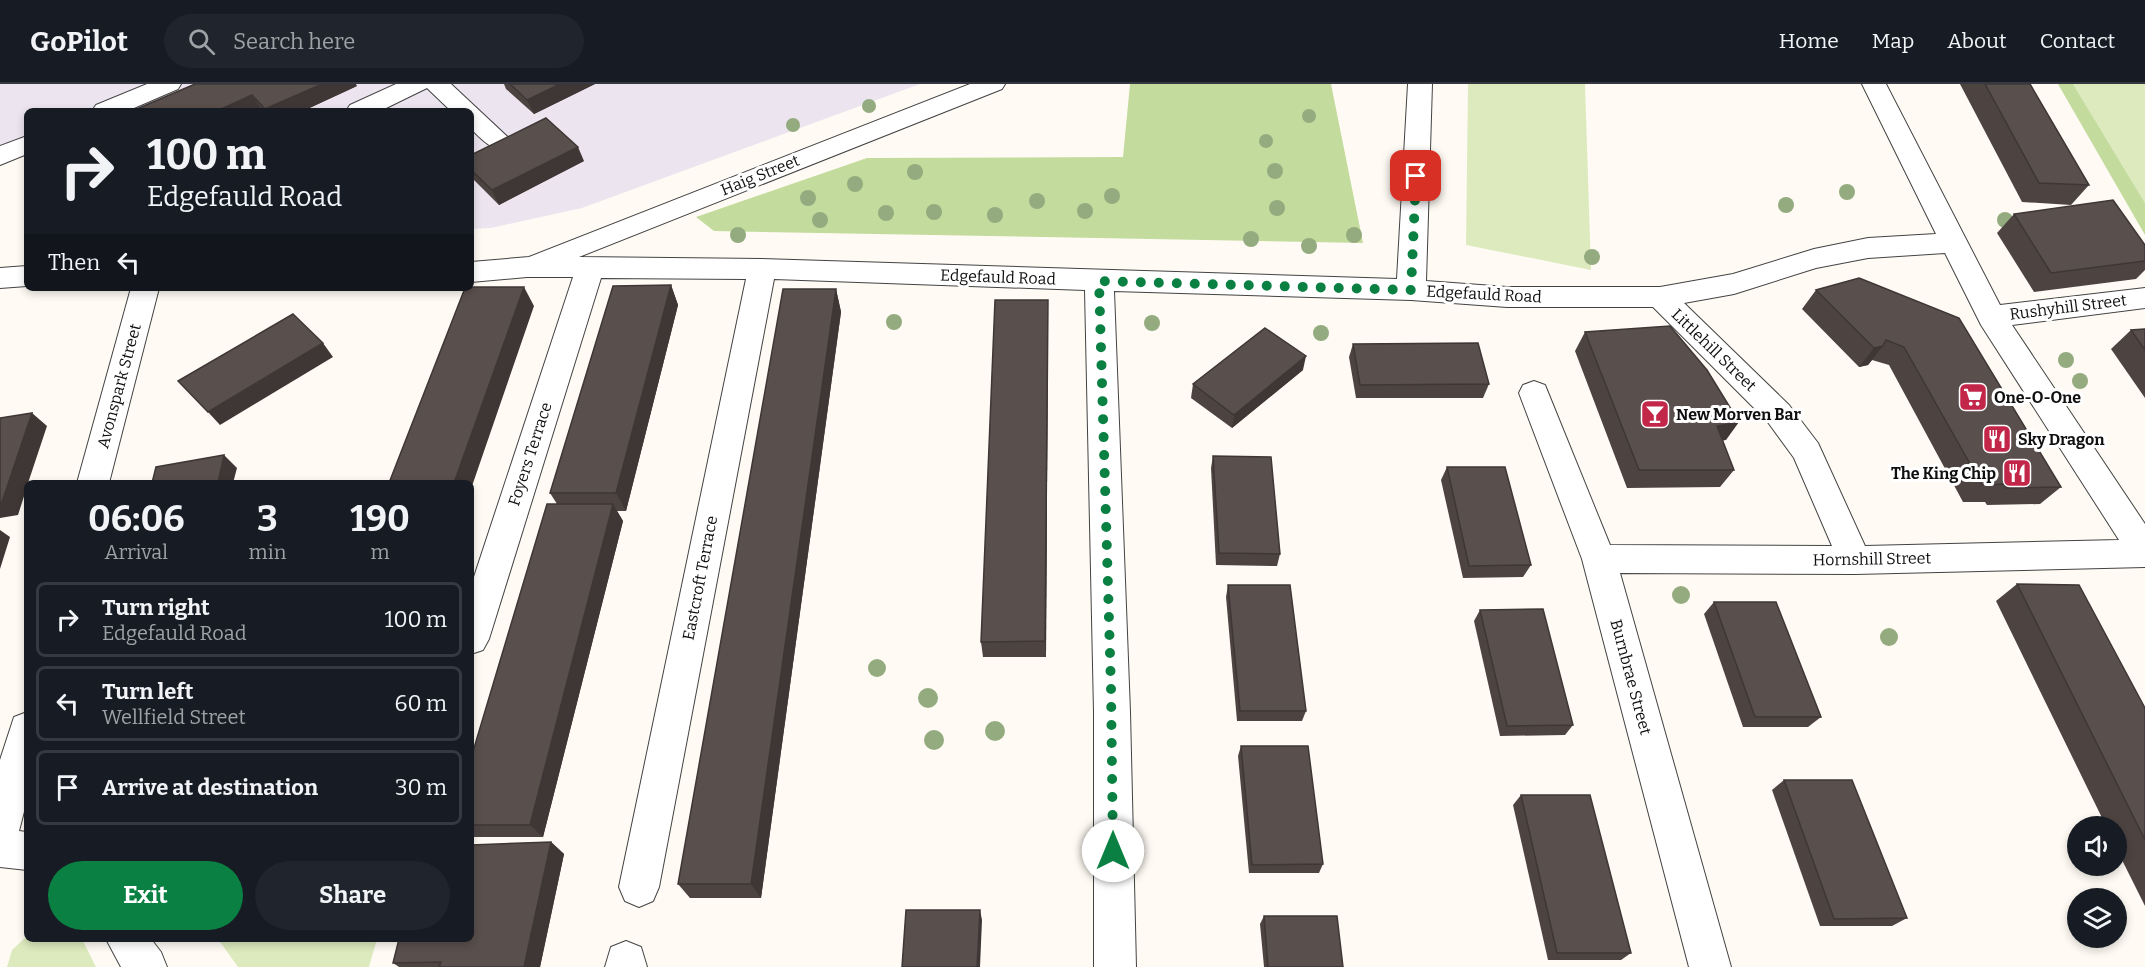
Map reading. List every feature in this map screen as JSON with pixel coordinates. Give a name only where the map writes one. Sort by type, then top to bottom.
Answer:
[{"type":"street","points":[[112,108],[169,84]]},
{"type":"street","points":[[365,108],[417,84]]},
{"type":"street","points":[[436,84],[463,108]]},
{"type":"street","name":"Haig Street","points":[[527,267],[993,84]]},
{"type":"street","points":[[1411,290],[1420,84]]},
{"type":"street","points":[[1874,84],[1991,317],[2145,552]]},
{"type":"street","points":[[474,118],[499,141]]},
{"type":"street","points":[[0,156],[24,145]]},
{"type":"street","name":"Edgefauld Road","points":[[474,272],[527,267],[762,268],[1411,290],[1508,297],[1660,297],[1734,284],[1814,259],[1868,248],[1953,243]]},
{"type":"street","name":"Eastcroft Terrace","points":[[639,887],[762,268]]},
{"type":"street","name":"Foyers Terrace","points":[[474,630],[590,269]]},
{"type":"street","points":[[0,278],[24,276]]},
{"type":"street","points":[[1099,281],[1112,712],[1115,967]]},
{"type":"street","name":"Avonspark Street","points":[[94,480],[144,291]]},
{"type":"street","name":"Littlehill Street","points":[[1660,297],[1784,421],[1807,452],[1855,560]]},
{"type":"street","name":"Rushyhill Street","points":[[1991,317],[2145,298]]},
{"type":"street","name":"Burnbrae Street","points":[[1534,393],[1599,559],[1710,967]]},
{"type":"street","name":"Hornshill Street","points":[[1599,559],[1855,560],[2145,552]]},
{"type":"street","points":[[0,830],[24,740]]},
{"type":"street","points":[[0,848],[24,851]]},
{"type":"street","points":[[128,942],[146,967]]},
{"type":"shaded area","points":[[0,84],[920,84],[582,208],[491,228],[474,229],[474,108],[24,108],[24,149],[0,147]]},
{"type":"green space","points":[[1130,84],[1331,84],[1363,243],[714,231],[696,217],[867,158],[1123,157]]},
{"type":"green space","points":[[1468,84],[1585,84],[1591,270],[1466,245]]},
{"type":"green space","points":[[2058,84],[2073,84],[2145,203],[2145,235]]},
{"type":"green space","points":[[2073,84],[2145,84],[2145,203]]},
{"type":"green space","points":[[24,939],[24,942],[84,942],[96,967],[7,967],[12,950]]},
{"type":"green space","points":[[220,942],[376,942],[369,967],[238,967]]},
{"type":"building","points":[[195,84],[322,84],[267,108],[264,108],[252,95],[224,108],[139,108]]},
{"type":"building","points":[[510,84],[560,84],[527,100]]},
{"type":"building","points":[[1985,84],[2030,84],[2089,185],[2039,183]]},
{"type":"building","points":[[546,118],[578,147],[492,190],[474,173],[474,154]]},
{"type":"building","points":[[2113,200],[2145,245],[2145,261],[2051,273],[2014,214]]},
{"type":"building","points":[[1859,278],[1959,318],[2061,487],[2006,488],[2004,484],[1982,485],[1904,347],[1886,340],[1883,346],[1874,348],[1816,290]]},
{"type":"building","points":[[671,285],[616,493],[550,493],[613,286]]},
{"type":"building","points":[[474,287],[524,287],[455,480],[390,480],[464,291],[474,291]]},
{"type":"building","points":[[783,289],[836,289],[751,884],[678,884]]},
{"type":"building","points":[[995,300],[1048,300],[1045,641],[981,642]]},
{"type":"building","points":[[293,314],[323,343],[208,412],[178,381]]},
{"type":"building","name":"New Morven Bar","points":[[1670,326],[1707,370],[1739,422],[1717,426],[1734,470],[1639,470],[1585,332]]},
{"type":"building","points":[[1265,328],[1306,356],[1234,415],[1193,384]]},
{"type":"building","points":[[2145,329],[2145,350],[2131,330]]},
{"type":"building","points":[[1478,343],[1489,384],[1360,385],[1353,344]]},
{"type":"building","points":[[32,413],[2,502],[0,503],[0,418]]},
{"type":"building","points":[[224,455],[219,480],[153,480],[156,467]]},
{"type":"building","points":[[1213,456],[1271,457],[1280,554],[1219,553]]},
{"type":"building","points":[[1447,467],[1505,467],[1531,565],[1469,566]]},
{"type":"building","points":[[547,504],[613,504],[530,825],[474,825],[474,748]]},
{"type":"building","points":[[2017,584],[2079,585],[2145,708],[2145,840]]},
{"type":"building","points":[[1228,585],[1290,585],[1306,711],[1240,711]]},
{"type":"building","points":[[1714,602],[1776,602],[1821,717],[1755,717]]},
{"type":"building","points":[[1543,609],[1573,725],[1507,726],[1480,610]]},
{"type":"building","points":[[1241,746],[1308,746],[1323,864],[1252,865]]},
{"type":"building","points":[[1784,780],[1852,780],[1907,918],[1834,919]]},
{"type":"building","points":[[1521,795],[1590,795],[1631,953],[1557,953]]},
{"type":"building","points":[[551,842],[524,967],[439,967],[441,962],[393,963],[398,942],[474,942],[474,845]]},
{"type":"building","points":[[906,910],[980,910],[977,967],[902,967]]},
{"type":"building","points":[[1264,916],[1337,916],[1343,967],[1268,967]]},
{"type":"place","name":"One-O-One","points":[[1973,397]]},
{"type":"place","name":"New Morven Bar","points":[[1655,414]]},
{"type":"place","name":"Sky Dragon","points":[[1997,439]]},
{"type":"place","name":"The King Chip","points":[[2017,473]]},
{"type":"route","points":[[1113,851],[1111,688],[1099,281],[1411,290],[1416,176]]}]
